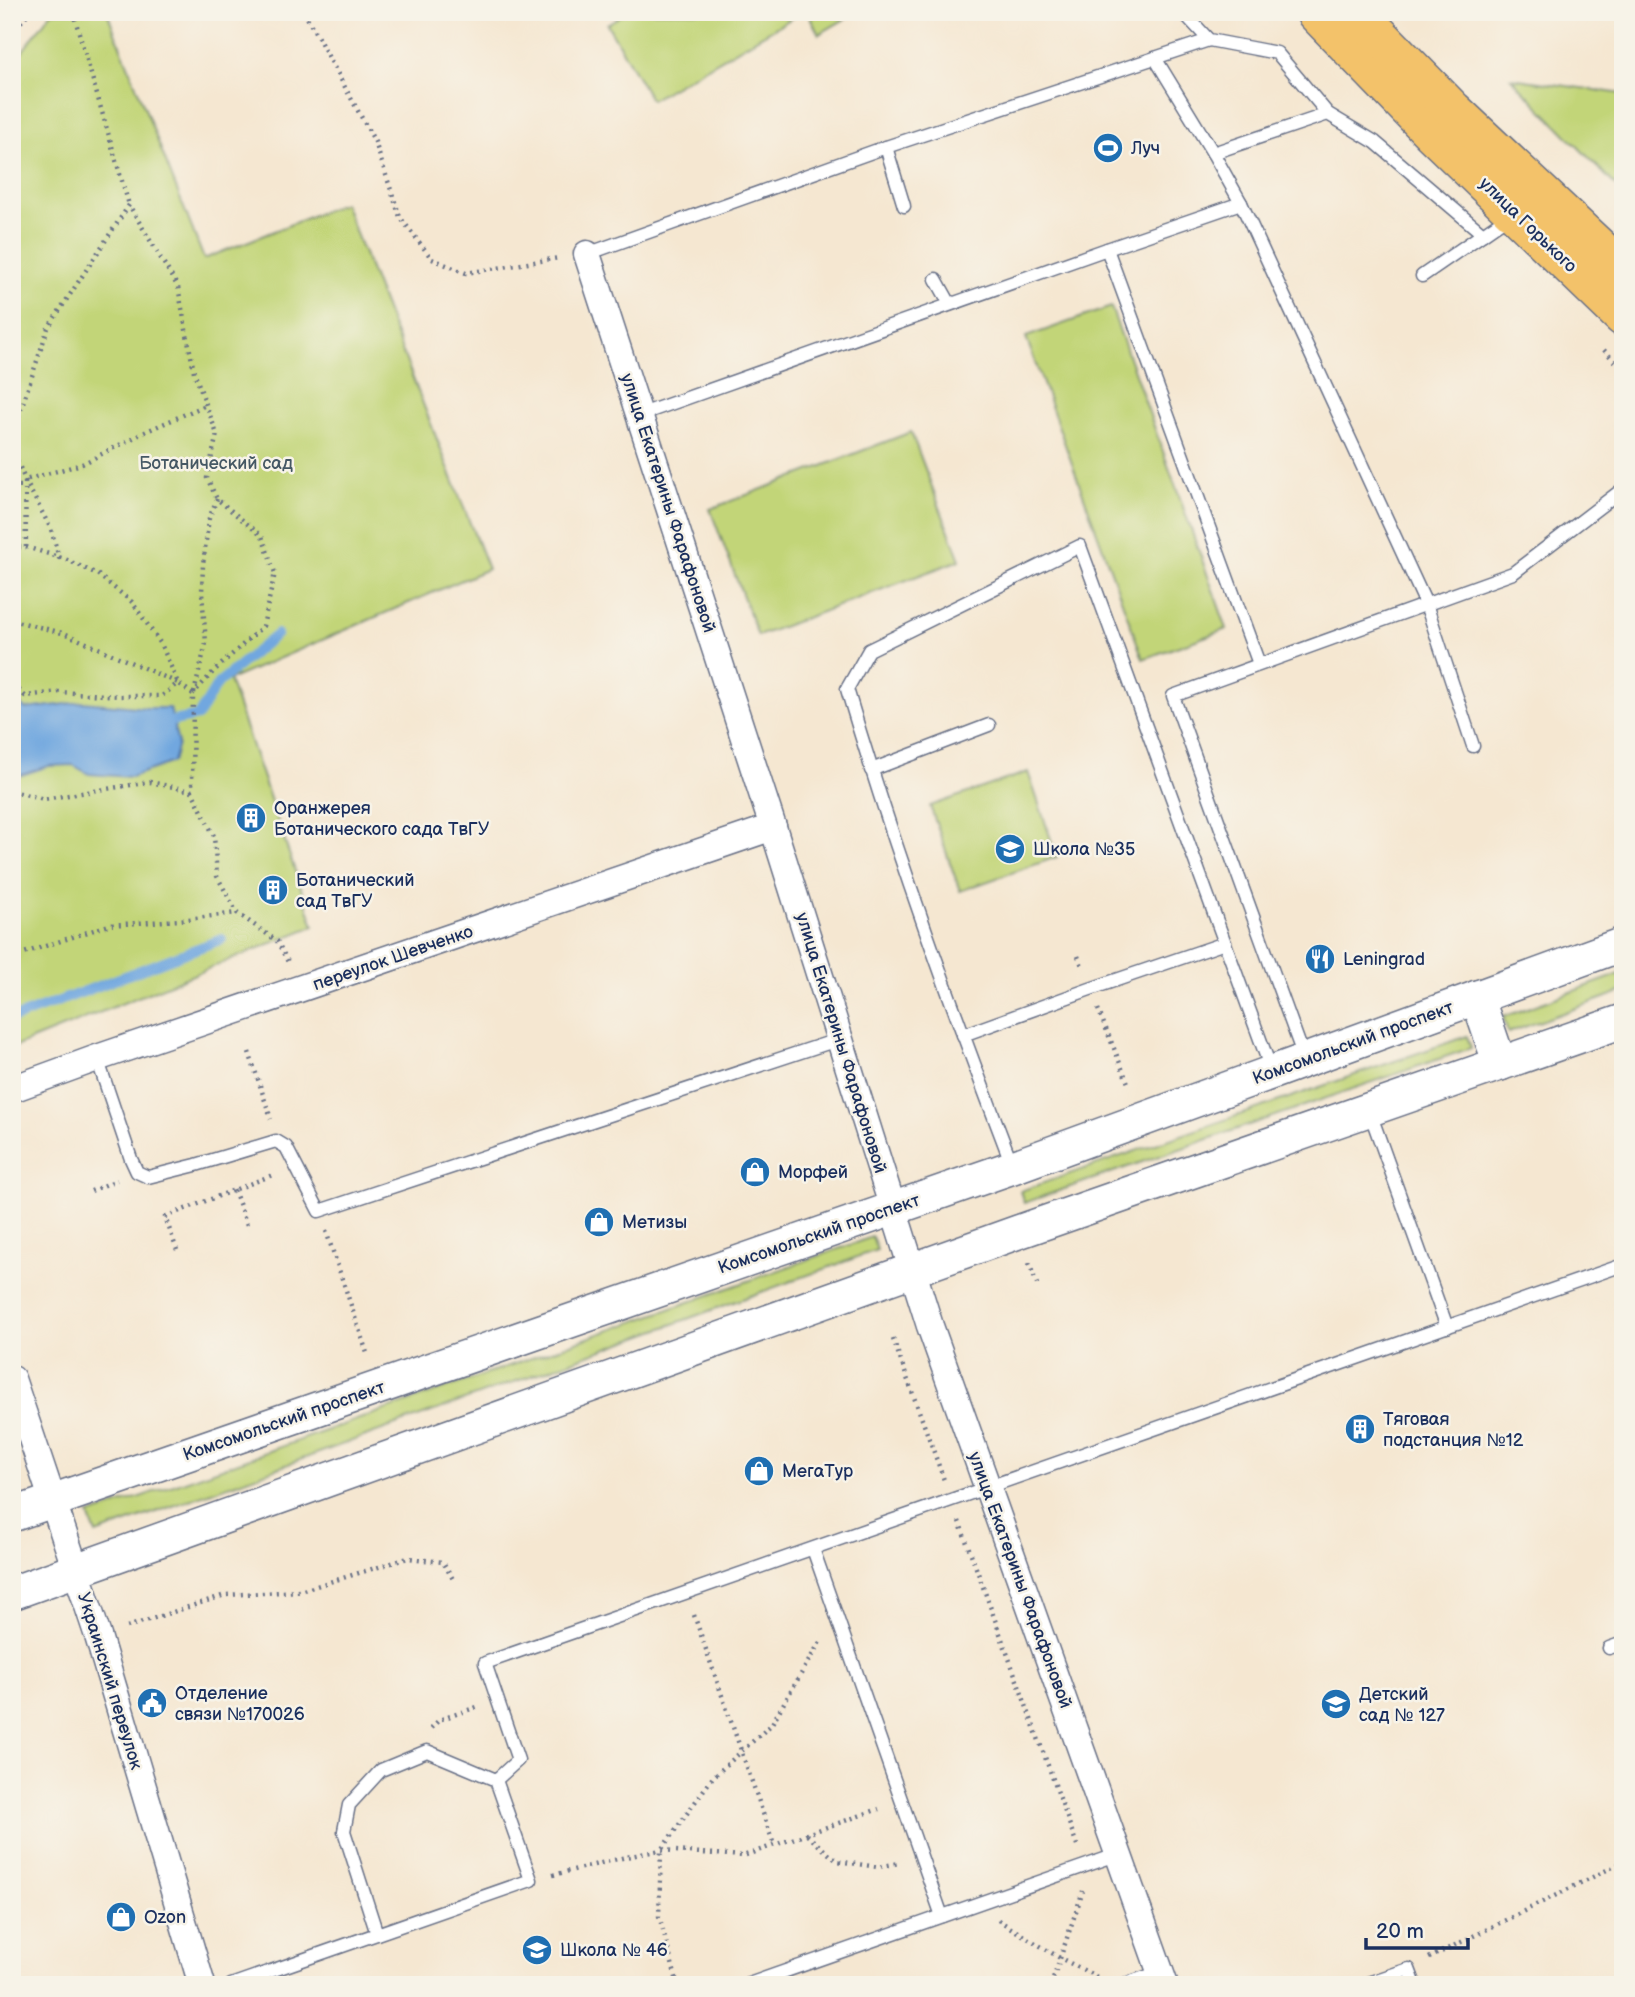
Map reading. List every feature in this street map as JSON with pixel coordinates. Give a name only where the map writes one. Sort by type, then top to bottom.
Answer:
[{"type":"main road","points":[[1315,12],[1443,121]]},
{"type":"main road","points":[[1357,12],[1443,121]]},
{"type":"main road","name":"улица Горького","points":[[1443,121],[1515,212],[1623,317]]},
{"type":"main road","name":"улица Горького","points":[[1443,121],[1623,270]]},
{"type":"street","name":"улица Екатерины Фарафоновой","points":[[587,254],[773,827],[912,1270],[986,1488],[1162,1978]]},
{"type":"street","name":"переулок Шевченко","points":[[12,1089],[773,827]]},
{"type":"street","name":"Комсомольский проспект","points":[[12,1515],[1013,1167],[1623,944]]},
{"type":"street","points":[[1477,997],[1500,1064]]},
{"type":"street","points":[[12,1593],[912,1270],[1623,1021]]},
{"type":"street","name":"Украинский переулок","points":[[12,1379],[98,1636],[202,1985]]},
{"type":"lane","points":[[1183,12],[1209,40]]},
{"type":"lane","points":[[587,254],[886,147],[1209,40],[1277,53],[1328,114],[1375,142],[1483,234]]},
{"type":"lane","points":[[1155,58],[1241,203],[1426,604],[1473,746]]},
{"type":"lane","points":[[1213,153],[1328,114]]},
{"type":"lane","points":[[886,147],[904,206]]},
{"type":"lane","points":[[639,415],[1241,203]]},
{"type":"lane","points":[[1422,276],[1515,212]]},
{"type":"lane","points":[[1107,248],[1259,664]]},
{"type":"lane","points":[[936,279],[950,304]]},
{"type":"lane","points":[[1305,1060],[1173,695],[1513,573],[1623,489]]},
{"type":"lane","points":[[1013,1167],[963,1035],[871,770],[847,690],[869,650],[1080,546],[1272,1072]]},
{"type":"lane","points":[[871,770],[989,725]]},
{"type":"lane","points":[[963,1035],[1225,943]]},
{"type":"lane","points":[[97,1058],[137,1172],[148,1177],[276,1141],[286,1147],[319,1211],[840,1039]]},
{"type":"lane","points":[[1369,1109],[1447,1327]]},
{"type":"lane","points":[[496,1780],[518,1760],[485,1663],[1623,1265]]},
{"type":"lane","points":[[813,1549],[942,1916]]},
{"type":"lane","points":[[1609,1648],[1623,1643]]},
{"type":"lane","points":[[231,1985],[377,1934],[531,1880],[496,1780],[427,1751],[381,1770],[349,1805],[344,1831],[377,1934]]},
{"type":"lane","points":[[746,1985],[1118,1854]]},
{"type":"lane","points":[[1362,1985],[1409,1969],[1415,1985]]},
{"type":"lane","points":[[1122,1985],[1162,1978]]},
{"type":"path","points":[[12,33],[29,12]]},
{"type":"path","points":[[74,12],[129,205],[178,286],[194,372],[217,434],[207,478],[217,499],[262,536],[275,573],[262,626],[193,694]]},
{"type":"path","points":[[304,12],[375,142],[400,217],[432,259],[466,273],[587,254]]},
{"type":"path","points":[[12,436],[48,328],[129,205]]},
{"type":"path","points":[[25,480],[82,464],[206,405]]},
{"type":"path","points":[[12,448],[25,480],[51,529],[59,558]]},
{"type":"path","points":[[25,480],[26,547]]},
{"type":"path","points":[[12,486],[26,486]]},
{"type":"path","points":[[217,499],[209,518],[203,564],[206,643],[193,694],[192,791],[214,836],[217,876],[237,913],[277,941],[302,989]]},
{"type":"path","points":[[12,547],[26,547],[97,574],[132,602],[161,644],[178,683]]},
{"type":"path","points":[[12,620],[66,634],[178,683],[193,694]]},
{"type":"path","points":[[12,683],[25,696],[59,692],[162,696],[178,683]]},
{"type":"path","points":[[12,791],[44,799],[150,782],[192,791]]},
{"type":"path","points":[[12,957],[108,925],[237,913]]},
{"type":"path","points":[[1078,956],[1128,1083]]},
{"type":"path","points":[[249,1052],[279,1143]]},
{"type":"path","points":[[177,1250],[166,1217],[296,1166]]},
{"type":"path","points":[[214,1185],[219,1196]]},
{"type":"path","points":[[233,1190],[247,1225]]},
{"type":"path","points":[[319,1211],[369,1357]]},
{"type":"path","points":[[893,1339],[1084,1866],[1085,1885],[1051,1985]]},
{"type":"path","points":[[98,1636],[225,1595],[300,1591],[408,1559],[443,1562],[453,1579]]},
{"type":"path","points":[[687,1593],[774,1845]]},
{"type":"path","points":[[678,1985],[659,1916],[661,1850],[713,1777],[771,1725],[836,1615]]},
{"type":"path","points":[[442,1757],[429,1730],[439,1720],[497,1700]]},
{"type":"path","points":[[531,1880],[661,1850],[743,1856],[901,1801]]},
{"type":"path","points":[[806,1834],[836,1861],[878,1867],[922,1859]]},
{"type":"path","points":[[1409,1969],[1623,1862]]},
{"type":"path","points":[[973,1905],[1060,1958],[1113,1985]]},
{"type":"green space","name":"Ботанический сад","points":[[52,12],[107,12],[204,259],[344,203],[488,569],[229,680],[314,926],[12,1048],[12,65]]},
{"type":"green space","points":[[627,12],[796,12],[797,15],[651,100],[607,24]]},
{"type":"green space","points":[[807,12],[857,12],[819,34]]},
{"type":"green space","points":[[1511,78],[1623,94],[1623,193]]},
{"type":"green space","points":[[1111,307],[1227,629],[1143,659],[1026,337]]},
{"type":"green space","points":[[911,432],[960,560],[758,636],[710,509]]},
{"type":"green space","points":[[1028,772],[1057,857],[960,891],[930,806]]},
{"type":"green space","points":[[1623,973],[1623,991],[1508,1033],[1503,1017]]},
{"type":"green space","points":[[1467,1036],[1471,1048],[1024,1203],[1020,1191]]},
{"type":"green space","points":[[872,1237],[877,1250],[96,1534],[89,1515]]},
{"type":"water","points":[[12,699],[26,709],[83,702],[170,708],[178,744],[173,762],[131,777],[89,774],[73,765],[49,766],[12,778]]},
{"type":"waterway","points":[[173,721],[198,716],[218,683],[277,634]]},
{"type":"waterway","points":[[12,1019],[222,939]]},
{"type":"place","name":"Луч","points":[[1108,148]]},
{"type":"place","name":"Оранжерея Ботанического сада ТвГУ","points":[[251,818]]},
{"type":"place","name":"Школа №35","points":[[1010,849]]},
{"type":"place","name":"Ботанический сад ТвГУ","points":[[273,890]]},
{"type":"place","name":"Leningrad","points":[[1320,959]]},
{"type":"place","name":"Морфей","points":[[755,1172]]},
{"type":"place","name":"Метизы","points":[[599,1222]]},
{"type":"place","name":"Тяговая подстанция №12","points":[[1360,1429]]},
{"type":"place","name":"МегаТур","points":[[759,1471]]},
{"type":"place","name":"Отделение связи №170026","points":[[152,1703]]},
{"type":"place","name":"Детский сад № 127","points":[[1336,1704]]},
{"type":"place","name":"Ozon","points":[[121,1917]]},
{"type":"place","name":"Школа № 46","points":[[537,1950]]}]
